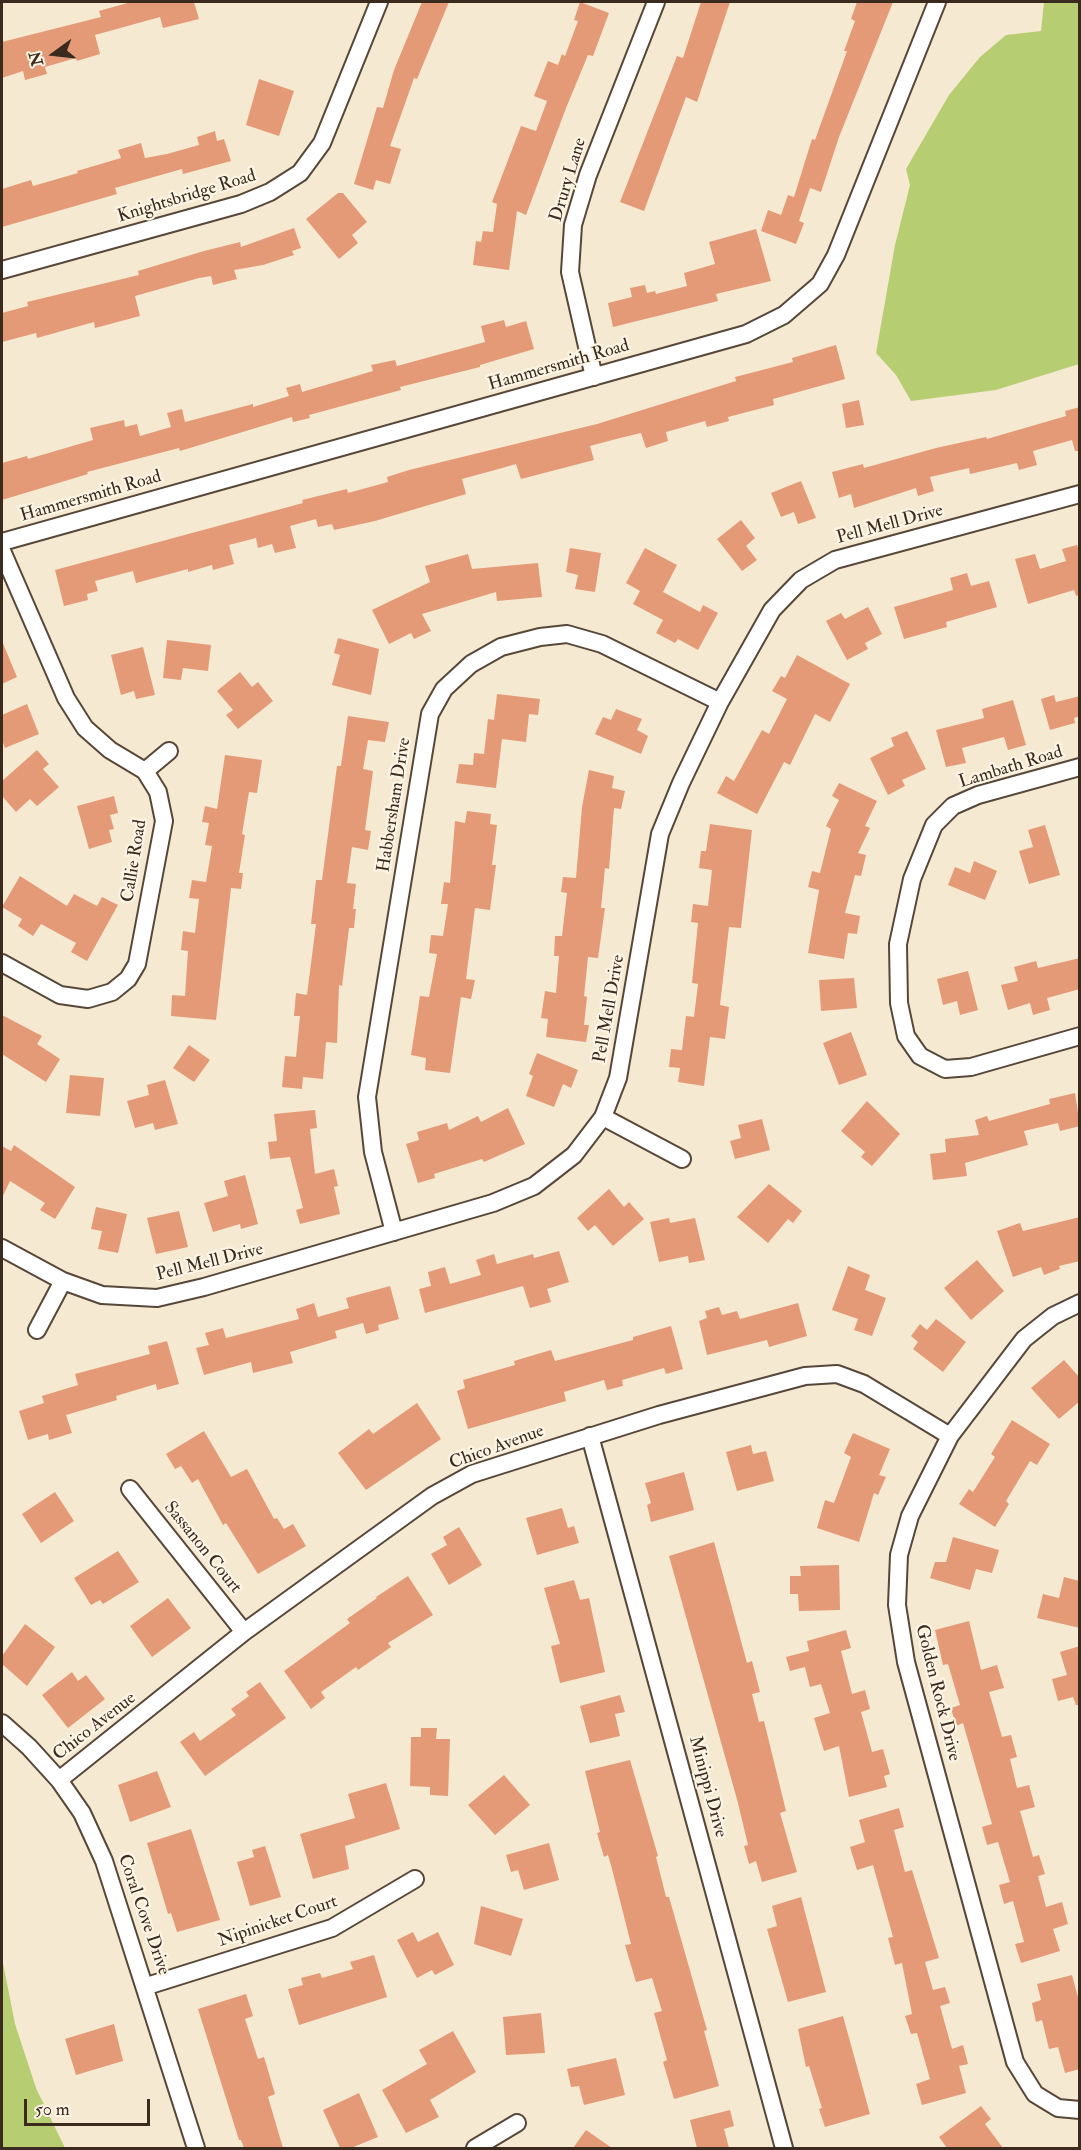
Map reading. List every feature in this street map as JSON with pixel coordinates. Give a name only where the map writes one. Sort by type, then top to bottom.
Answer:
[{"type":"street","name":"Knightsbridge Road","points":[[2,270],[241,204],[270,192],[300,173],[322,143],[379,2]]},
{"type":"street","name":"Drury Lane","points":[[594,377],[570,272],[573,225],[588,175],[656,2]]},
{"type":"street","name":"Hammersmith Road","points":[[2,542],[746,334],[784,315],[820,284],[836,255],[937,2]]},
{"type":"street","name":"Pell Mell Drive","points":[[2,1248],[63,1281],[102,1295],[157,1298],[204,1287],[493,1203],[534,1186],[574,1155],[603,1117],[618,1078],[660,834],[681,783],[720,702],[772,610],[801,580],[835,560],[1080,494]]},
{"type":"street","points":[[2,551],[66,698],[85,728],[110,750],[145,771],[169,751]]},
{"type":"street","name":"Habbersham Drive","points":[[394,1232],[373,1152],[367,1097],[430,714],[444,689],[471,664],[501,647],[540,637],[567,634],[603,644],[720,702]]},
{"type":"street","name":"Lambath Road","points":[[1080,767],[978,795],[953,806],[934,825],[912,879],[898,944],[899,1003],[906,1036],[920,1056],[945,1069],[971,1067],[1080,1036]]},
{"type":"street","name":"Callie Road","points":[[2,963],[60,995],[78,998],[88,999],[112,992],[128,979],[137,964],[164,821],[158,792],[145,771]]},
{"type":"street","points":[[603,1117],[682,1159]]},
{"type":"street","points":[[37,1330],[63,1281]]},
{"type":"street","name":"Golden Rock Drive","points":[[1080,1303],[1053,1316],[1024,1339],[950,1436],[910,1516],[899,1555],[897,1605],[906,1662],[1015,2062],[1035,2094],[1058,2108],[1080,2110]]},
{"type":"street","name":"Chico Avenue","points":[[59,1780],[244,1632],[432,1496],[472,1474],[590,1436],[805,1376],[837,1374],[864,1384],[950,1436]]},
{"type":"street","name":"Minippi Drive","points":[[590,1436],[784,2148]]},
{"type":"street","name":"Sassanon Court","points":[[130,1489],[244,1632]]},
{"type":"street","name":"Coral Cove Drive","points":[[2,1723],[29,1747],[59,1780],[82,1813],[104,1861],[147,1986],[196,2148]]},
{"type":"street","name":"Nipinicket Court","points":[[147,1986],[332,1928],[415,1879]]},
{"type":"street","points":[[475,2148],[517,2123]]},
{"type":"green space","points":[[1044,2],[1079,2],[1079,364],[996,390],[911,401],[896,375],[876,353],[895,245],[910,185],[906,169],[949,95],[980,57],[1006,35],[1041,31]]},
{"type":"green space","points":[[2,1958],[15,2024],[36,2088],[65,2148],[2,2148]]},
{"type":"building","points":[[131,2],[194,2],[199,19],[163,28],[160,17],[95,35],[100,54],[45,67],[47,74],[25,80],[23,71],[2,78],[2,42],[101,17],[99,11]]},
{"type":"building","points":[[422,2],[449,2],[417,79],[414,78],[390,146],[401,149],[390,184],[376,180],[373,190],[354,184],[377,107],[383,108],[394,70]]},
{"type":"building","points":[[580,2],[609,13],[593,56],[588,55],[566,108],[526,215],[517,211],[509,270],[473,265],[476,241],[481,242],[483,231],[493,232],[497,204],[492,202],[521,126],[536,131],[547,101],[534,96],[548,61],[558,65],[562,54],[565,56],[578,21],[574,20]]},
{"type":"building","points":[[701,2],[730,2],[697,102],[686,97],[644,211],[620,202],[677,56],[683,58]]},
{"type":"building","points":[[857,2],[893,2],[839,137],[821,192],[810,188],[799,221],[804,223],[796,244],[761,231],[768,210],[781,215],[788,195],[794,197],[812,139],[815,140],[847,51],[844,51],[855,21],[851,19]]},
{"type":"building","points":[[259,79],[294,91],[279,136],[246,125]]},
{"type":"building","points":[[215,131],[217,141],[224,139],[231,161],[183,174],[182,169],[115,188],[117,194],[2,227],[2,189],[31,180],[33,186],[78,173],[77,171],[121,158],[118,150],[141,143],[145,158],[167,154],[199,145],[197,137]]},
{"type":"building","points":[[338,193],[343,193],[367,222],[352,235],[358,243],[339,259],[306,219]]},
{"type":"building","points":[[294,228],[301,248],[292,251],[294,255],[263,265],[234,270],[237,279],[213,285],[211,276],[199,278],[135,296],[140,316],[95,328],[94,322],[37,338],[36,333],[2,342],[2,313],[28,306],[27,302],[139,275],[138,271],[204,251],[240,242],[241,247]]},
{"type":"building","points":[[756,229],[771,281],[716,294],[718,301],[613,327],[608,303],[632,297],[630,288],[645,285],[647,293],[655,291],[656,294],[687,286],[684,273],[715,264],[709,242]]},
{"type":"building","points":[[504,320],[506,327],[526,321],[534,349],[480,365],[480,367],[400,387],[401,390],[309,415],[310,418],[293,422],[292,417],[180,451],[179,448],[87,472],[88,474],[2,500],[2,463],[27,456],[28,459],[93,440],[90,428],[124,420],[125,427],[137,424],[140,436],[171,427],[167,413],[182,409],[185,422],[253,404],[253,407],[289,396],[286,388],[300,384],[302,392],[373,371],[371,365],[395,360],[397,366],[485,342],[481,326]]},
{"type":"building","points":[[836,345],[845,379],[773,399],[774,405],[728,417],[729,421],[707,427],[705,421],[666,432],[668,441],[646,448],[641,433],[590,446],[594,460],[521,479],[516,464],[462,479],[466,494],[375,521],[334,530],[332,524],[318,527],[316,519],[290,526],[296,548],[275,553],[272,544],[258,548],[256,538],[229,545],[234,564],[213,570],[212,565],[188,572],[188,569],[136,583],[133,571],[95,581],[98,591],[87,594],[88,600],[64,606],[55,570],[303,503],[302,500],[347,489],[348,493],[388,482],[387,477],[409,470],[597,424],[736,381],[735,377],[793,362],[792,358]]},
{"type":"building","points":[[859,400],[864,425],[846,428],[842,404]]},
{"type":"building","points":[[1080,407],[1080,451],[1075,451],[1072,440],[1033,451],[1037,465],[1019,470],[1017,463],[970,474],[969,468],[930,477],[934,491],[918,496],[916,488],[854,508],[851,494],[839,498],[832,472],[863,464],[864,468],[936,448],[986,437],[987,439],[1066,416],[1065,411]]},
{"type":"building","points":[[801,481],[816,518],[798,524],[794,512],[781,517],[771,493]]},
{"type":"building","points":[[741,520],[755,538],[746,546],[757,560],[742,571],[717,539]]},
{"type":"building","points":[[1077,545],[1080,554],[1080,595],[1076,596],[1074,590],[1028,604],[1015,559],[1035,554],[1040,569],[1066,561],[1062,549]]},
{"type":"building","points":[[570,548],[601,553],[595,592],[575,589],[578,575],[566,572]]},
{"type":"building","points":[[645,548],[677,565],[663,592],[700,612],[703,605],[718,613],[698,650],[678,639],[675,643],[656,633],[663,620],[633,604],[640,591],[626,583]]},
{"type":"building","points":[[468,554],[472,569],[538,563],[542,597],[497,601],[496,592],[422,614],[431,631],[414,639],[411,633],[389,644],[372,610],[430,582],[425,566]]},
{"type":"building","points":[[967,573],[971,586],[989,581],[997,607],[946,622],[947,627],[904,639],[894,607],[953,590],[950,578]]},
{"type":"building","points":[[868,607],[882,634],[865,643],[868,649],[847,660],[826,621],[841,613],[845,619]]},
{"type":"building","points":[[338,638],[379,649],[371,695],[332,685],[340,655],[334,653]]},
{"type":"building","points":[[167,640],[211,645],[208,671],[183,668],[181,680],[163,678]]},
{"type":"building","points":[[2,641],[17,677],[2,684]]},
{"type":"building","points":[[143,647],[155,695],[136,699],[134,691],[121,695],[111,655]]},
{"type":"building","points":[[797,655],[850,684],[830,722],[815,714],[790,765],[784,762],[757,814],[717,793],[726,776],[734,781],[762,730],[769,734],[787,699],[772,691],[781,676],[785,678]]},
{"type":"building","points":[[240,672],[252,687],[258,682],[273,701],[238,729],[226,715],[233,710],[217,691]]},
{"type":"building","points":[[497,694],[540,699],[538,715],[529,714],[526,742],[502,739],[496,788],[456,783],[459,764],[473,765],[474,753],[484,754],[488,719],[494,720]]},
{"type":"building","points":[[1054,695],[1056,702],[1080,696],[1080,716],[1074,718],[1075,723],[1050,730],[1041,699]]},
{"type":"building","points":[[1013,700],[1026,745],[1008,750],[1004,737],[962,748],[966,763],[946,767],[936,730],[984,718],[982,709]]},
{"type":"building","points":[[27,704],[39,734],[5,748],[2,740],[2,715]]},
{"type":"building","points":[[616,709],[642,719],[637,730],[648,736],[641,754],[595,734],[603,717],[611,720]]},
{"type":"building","points":[[348,716],[389,722],[385,742],[368,740],[363,769],[373,771],[365,830],[371,831],[368,850],[352,847],[347,883],[356,884],[353,909],[356,909],[354,928],[349,928],[342,986],[339,985],[337,1043],[326,1042],[323,1079],[303,1077],[302,1089],[282,1087],[285,1056],[296,1057],[300,1016],[294,1016],[296,993],[307,995],[316,924],[311,924],[316,880],[322,880],[337,766],[341,766]]},
{"type":"building","points":[[907,731],[926,769],[902,780],[905,786],[888,795],[870,758],[894,746],[891,738]]},
{"type":"building","points":[[37,750],[49,764],[43,769],[59,787],[37,806],[30,799],[16,812],[2,796],[2,781]]},
{"type":"building","points":[[225,755],[262,760],[257,793],[249,792],[242,834],[245,835],[239,873],[243,873],[241,889],[231,888],[216,1020],[171,1016],[172,995],[185,996],[188,951],[181,950],[183,931],[195,933],[199,899],[189,898],[192,880],[206,882],[212,846],[205,845],[209,823],[202,822],[205,806],[217,809]]},
{"type":"building","points":[[589,770],[614,776],[612,788],[625,791],[621,809],[614,808],[609,869],[605,868],[601,908],[605,908],[598,958],[588,957],[584,996],[587,997],[584,1025],[589,1025],[586,1042],[546,1037],[548,1019],[541,1018],[545,991],[556,993],[559,956],[554,956],[555,936],[562,936],[567,893],[561,892],[563,877],[576,878],[582,807]]},
{"type":"building","points":[[839,783],[877,801],[865,826],[870,828],[858,853],[866,855],[861,876],[855,875],[845,913],[860,916],[857,934],[848,933],[844,959],[808,953],[819,890],[808,887],[812,871],[820,873],[831,829],[826,826],[839,800],[832,796]]},
{"type":"building","points":[[114,796],[118,813],[110,815],[114,829],[109,830],[112,842],[89,849],[77,806]]},
{"type":"building","points":[[467,811],[491,814],[490,824],[497,825],[492,865],[496,865],[490,910],[475,908],[466,979],[475,980],[471,999],[461,997],[450,1073],[425,1070],[426,1058],[411,1055],[420,996],[429,997],[437,954],[429,953],[431,935],[443,936],[448,904],[441,904],[444,882],[450,883],[455,821],[465,823]]},
{"type":"building","points":[[710,824],[752,830],[741,928],[729,927],[720,1005],[729,1007],[725,1039],[710,1037],[704,1086],[678,1082],[680,1068],[669,1067],[671,1049],[682,1050],[686,1016],[694,1017],[698,984],[692,983],[698,923],[691,922],[693,904],[708,906],[712,870],[699,868],[701,851],[706,851]]},
{"type":"building","points":[[1045,825],[1060,875],[1029,884],[1019,851],[1033,847],[1028,830]]},
{"type":"building","points":[[974,861],[997,871],[985,900],[948,885],[955,867],[970,873]]},
{"type":"building","points":[[20,876],[67,906],[74,894],[97,906],[102,897],[118,905],[87,961],[71,952],[76,943],[41,924],[33,936],[18,926],[22,919],[2,907]]},
{"type":"building","points":[[1080,958],[1080,989],[1047,998],[1050,1010],[1033,1015],[1030,1003],[1008,1010],[1001,985],[1018,981],[1014,967],[1036,961],[1038,968]]},
{"type":"building","points":[[968,971],[978,1010],[960,1015],[957,1001],[943,1005],[937,979]]},
{"type":"building","points":[[854,978],[857,1008],[821,1011],[819,980]]},
{"type":"building","points":[[2,1015],[42,1036],[37,1044],[60,1059],[46,1082],[2,1054]]},
{"type":"building","points":[[851,1032],[867,1075],[839,1085],[823,1043]]},
{"type":"building","points":[[189,1045],[210,1060],[194,1082],[173,1068]]},
{"type":"building","points":[[537,1053],[578,1070],[571,1088],[563,1084],[554,1107],[526,1096],[533,1076],[529,1074]]},
{"type":"building","points":[[70,1075],[104,1078],[100,1116],[66,1113]]},
{"type":"building","points":[[165,1080],[178,1124],[155,1130],[153,1123],[135,1128],[127,1101],[149,1095],[147,1085]]},
{"type":"building","points":[[1075,1093],[1080,1126],[1060,1131],[1058,1123],[1024,1131],[1028,1145],[965,1163],[967,1176],[933,1180],[930,1154],[946,1152],[945,1139],[979,1135],[975,1120],[987,1116],[989,1121],[1050,1104],[1049,1099]]},
{"type":"building","points":[[867,1101],[900,1134],[872,1166],[861,1157],[865,1152],[841,1131]]},
{"type":"building","points":[[508,1108],[525,1144],[484,1162],[482,1159],[434,1174],[435,1178],[418,1183],[406,1144],[419,1140],[417,1132],[447,1123],[449,1130],[478,1116],[481,1122]]},
{"type":"building","points":[[315,1110],[317,1128],[310,1129],[315,1174],[334,1169],[338,1186],[334,1187],[340,1214],[300,1224],[296,1210],[303,1208],[290,1157],[270,1159],[268,1142],[277,1141],[274,1114]]},
{"type":"building","points":[[762,1119],[770,1150],[735,1159],[730,1141],[741,1138],[738,1125]]},
{"type":"building","points":[[14,1145],[75,1187],[55,1219],[40,1210],[45,1203],[10,1181],[2,1198],[2,1146],[11,1151]]},
{"type":"building","points":[[245,1175],[258,1224],[241,1229],[240,1224],[213,1232],[204,1203],[228,1196],[224,1181]]},
{"type":"building","points":[[769,1184],[802,1211],[793,1223],[788,1219],[768,1243],[737,1217]]},
{"type":"building","points":[[609,1189],[624,1207],[629,1202],[644,1219],[613,1246],[595,1225],[588,1231],[577,1218]]},
{"type":"building","points":[[96,1207],[127,1214],[118,1253],[98,1249],[102,1231],[91,1229]]},
{"type":"building","points":[[179,1211],[188,1247],[156,1254],[147,1218]]},
{"type":"building","points":[[1080,1217],[1080,1261],[1059,1266],[1060,1269],[1044,1275],[1041,1267],[1013,1277],[997,1231],[1020,1223],[1023,1231]]},
{"type":"building","points":[[669,1218],[670,1223],[695,1218],[705,1260],[689,1263],[688,1256],[659,1262],[650,1222]]},
{"type":"building","points":[[559,1251],[569,1282],[547,1289],[551,1302],[530,1308],[523,1286],[425,1313],[419,1289],[431,1286],[428,1272],[445,1267],[450,1284],[481,1275],[476,1260],[494,1254],[497,1264],[533,1254],[534,1258]]},
{"type":"building","points":[[977,1260],[1004,1291],[971,1320],[944,1288]]},
{"type":"building","points":[[848,1266],[870,1275],[865,1290],[886,1298],[872,1336],[854,1330],[858,1319],[832,1310]]},
{"type":"building","points":[[390,1286],[399,1319],[378,1325],[379,1330],[366,1334],[363,1323],[335,1331],[337,1338],[290,1352],[293,1363],[253,1373],[251,1362],[204,1375],[196,1348],[209,1345],[205,1333],[223,1328],[226,1338],[299,1319],[296,1309],[314,1303],[318,1317],[349,1308],[346,1298]]},
{"type":"building","points":[[798,1303],[807,1336],[769,1347],[767,1340],[707,1355],[699,1321],[707,1318],[705,1311],[719,1307],[722,1315],[737,1311],[740,1319]]},
{"type":"building","points":[[936,1319],[966,1342],[943,1372],[913,1349],[918,1342],[911,1336],[920,1324],[927,1330]]},
{"type":"building","points":[[671,1326],[683,1369],[666,1374],[664,1368],[622,1380],[623,1386],[607,1390],[604,1380],[564,1392],[566,1401],[468,1429],[457,1391],[465,1388],[463,1380],[515,1365],[514,1361],[551,1350],[555,1361],[633,1340],[633,1337]]},
{"type":"building","points":[[167,1341],[179,1384],[157,1390],[156,1384],[116,1396],[117,1400],[66,1415],[72,1433],[49,1440],[48,1434],[28,1440],[19,1411],[44,1403],[42,1396],[78,1385],[75,1374],[150,1354],[148,1346]]},
{"type":"building","points":[[1064,1360],[1080,1378],[1080,1401],[1059,1419],[1031,1388]]},
{"type":"building","points":[[417,1403],[441,1439],[366,1490],[338,1453],[369,1429],[373,1434]]},
{"type":"building","points":[[1012,1420],[1050,1444],[1037,1465],[1030,1461],[1006,1501],[1009,1504],[995,1527],[959,1504],[969,1489],[973,1492],[995,1457],[991,1454]]},
{"type":"building","points":[[204,1431],[231,1477],[247,1469],[274,1519],[277,1518],[284,1529],[293,1524],[306,1546],[258,1574],[226,1523],[223,1525],[198,1479],[192,1483],[181,1466],[175,1469],[166,1454]]},
{"type":"building","points":[[853,1433],[890,1449],[879,1475],[886,1477],[878,1495],[874,1493],[859,1542],[817,1528],[825,1500],[834,1503],[851,1457],[844,1453]]},
{"type":"building","points":[[751,1445],[753,1454],[766,1451],[774,1481],[737,1491],[726,1452]]},
{"type":"building","points":[[684,1472],[694,1510],[651,1522],[647,1505],[651,1503],[645,1483]]},
{"type":"building","points":[[55,1492],[74,1521],[41,1543],[22,1514]]},
{"type":"building","points":[[562,1508],[568,1528],[574,1526],[579,1543],[537,1555],[526,1518]]},
{"type":"building","points":[[459,1527],[482,1565],[449,1585],[431,1554],[447,1545],[443,1537]]},
{"type":"building","points":[[953,1537],[999,1550],[992,1573],[976,1569],[970,1590],[930,1578],[935,1562],[946,1562]]},
{"type":"building","points":[[714,1542],[747,1663],[752,1661],[760,1692],[752,1694],[759,1722],[764,1721],[786,1811],[780,1813],[797,1872],[762,1882],[756,1861],[749,1864],[744,1846],[748,1845],[738,1803],[669,1556]]},
{"type":"building","points":[[118,1551],[139,1582],[103,1604],[100,1600],[91,1605],[74,1578]]},
{"type":"building","points":[[839,1565],[840,1610],[799,1611],[798,1594],[790,1594],[790,1576],[801,1576],[800,1566]]},
{"type":"building","points":[[408,1576],[433,1615],[388,1643],[391,1647],[358,1670],[356,1667],[321,1692],[325,1698],[311,1709],[284,1671],[350,1623],[347,1619]]},
{"type":"building","points":[[1064,1577],[1080,1581],[1080,1628],[1037,1618],[1043,1594],[1059,1598]]},
{"type":"building","points":[[574,1580],[580,1600],[589,1598],[605,1672],[560,1683],[551,1646],[560,1644],[544,1588]]},
{"type":"building","points":[[168,1598],[191,1628],[152,1657],[130,1626]]},
{"type":"building","points":[[969,1621],[981,1670],[997,1665],[1004,1688],[989,1692],[1002,1737],[1011,1735],[1017,1757],[1010,1759],[1017,1788],[1029,1785],[1035,1807],[1020,1811],[1033,1857],[1039,1855],[1045,1874],[1038,1876],[1046,1907],[1062,1902],[1068,1924],[1053,1929],[1060,1951],[1021,1963],[1015,1944],[1024,1942],[1013,1901],[1004,1904],[999,1885],[1010,1882],[998,1842],[987,1845],[982,1827],[992,1824],[963,1723],[956,1726],[951,1708],[960,1705],[948,1664],[943,1665],[935,1630]]},
{"type":"building","points":[[25,1624],[55,1647],[27,1686],[2,1664],[2,1656]]},
{"type":"building","points":[[846,1630],[851,1648],[841,1651],[852,1694],[865,1690],[870,1709],[861,1712],[872,1752],[883,1749],[890,1774],[884,1776],[887,1787],[849,1797],[839,1746],[824,1751],[814,1718],[830,1713],[821,1684],[810,1687],[805,1667],[790,1671],[786,1657],[809,1651],[807,1641]]},
{"type":"building","points":[[1080,1646],[1080,1705],[1076,1705],[1073,1697],[1058,1701],[1052,1679],[1067,1675],[1060,1652]]},
{"type":"building","points":[[72,1672],[78,1681],[86,1675],[105,1699],[68,1728],[42,1695]]},
{"type":"building","points":[[260,1682],[286,1718],[205,1776],[180,1742],[194,1732],[200,1741],[236,1715],[231,1709],[249,1696],[246,1692]]},
{"type":"building","points":[[620,1695],[625,1712],[615,1714],[620,1736],[590,1743],[580,1706]]},
{"type":"building","points":[[421,1728],[437,1728],[436,1739],[450,1739],[448,1796],[430,1795],[430,1787],[410,1786],[411,1737],[421,1737]]},
{"type":"building","points":[[630,1760],[658,1856],[656,1857],[666,1897],[669,1897],[707,2030],[704,2031],[719,2086],[674,2099],[663,2062],[667,2060],[654,2013],[662,2011],[652,1978],[636,1982],[625,1945],[631,1944],[608,1855],[604,1857],[597,1833],[600,1832],[585,1771]]},
{"type":"building","points":[[157,1771],[171,1807],[130,1822],[118,1785]]},
{"type":"building","points":[[504,1775],[530,1805],[495,1835],[468,1805]]},
{"type":"building","points":[[386,1783],[400,1829],[345,1846],[349,1869],[313,1879],[300,1834],[355,1818],[348,1794]]},
{"type":"building","points":[[899,1808],[904,1827],[894,1830],[905,1872],[912,1870],[939,1958],[925,1962],[933,1990],[945,1987],[950,2003],[940,2006],[952,2049],[963,2045],[968,2064],[959,2066],[966,2093],[922,2105],[916,2084],[930,2079],[917,2033],[911,2034],[905,2016],[912,2014],[902,1963],[895,1965],[888,1938],[893,1937],[873,1865],[857,1870],[850,1847],[865,1842],[859,1820]]},
{"type":"building","points":[[191,1829],[220,1920],[177,1932],[171,1913],[168,1914],[147,1843]]},
{"type":"building","points":[[549,1843],[559,1880],[524,1890],[518,1870],[511,1872],[506,1855]]},
{"type":"building","points":[[265,1846],[281,1897],[250,1906],[237,1862],[254,1857],[252,1850]]},
{"type":"building","points":[[801,1897],[826,1992],[788,2002],[767,1929],[777,1926],[772,1906]]},
{"type":"building","points":[[481,1906],[523,1919],[511,1956],[474,1944]]},
{"type":"building","points":[[413,1932],[418,1942],[438,1932],[454,1965],[435,1975],[432,1970],[417,1978],[397,1940]]},
{"type":"building","points":[[374,1955],[387,1997],[299,2025],[288,1989],[303,1985],[301,1978],[320,1973],[322,1978],[353,1969],[350,1962]]},
{"type":"building","points":[[1072,1975],[1080,2005],[1080,2069],[1065,2073],[1058,2047],[1049,2049],[1042,2020],[1036,2022],[1032,2003],[1041,2000],[1037,1984]]},
{"type":"building","points":[[246,1994],[253,2016],[245,2019],[258,2059],[264,2057],[275,2094],[268,2097],[283,2148],[244,2148],[239,2140],[198,2009]]},
{"type":"building","points":[[541,2013],[545,2053],[506,2055],[503,2017]]},
{"type":"building","points":[[843,2016],[870,2114],[825,2127],[819,2109],[822,2108],[809,2066],[806,2067],[798,2029]]},
{"type":"building","points":[[114,2024],[123,2061],[76,2075],[65,2039]]},
{"type":"building","points":[[453,2031],[476,2072],[430,2100],[439,2117],[406,2133],[382,2090],[427,2064],[419,2050]]},
{"type":"building","points":[[616,2058],[625,2095],[584,2105],[579,2086],[571,2087],[567,2069]]},
{"type":"building","points":[[359,2093],[378,2137],[351,2148],[340,2148],[323,2110]]},
{"type":"building","points":[[981,2106],[991,2119],[985,2124],[1003,2148],[947,2148],[939,2137]]},
{"type":"building","points":[[730,2110],[734,2126],[724,2129],[729,2148],[697,2148],[690,2120]]},
{"type":"building","points":[[586,2130],[612,2148],[573,2148]]}]
